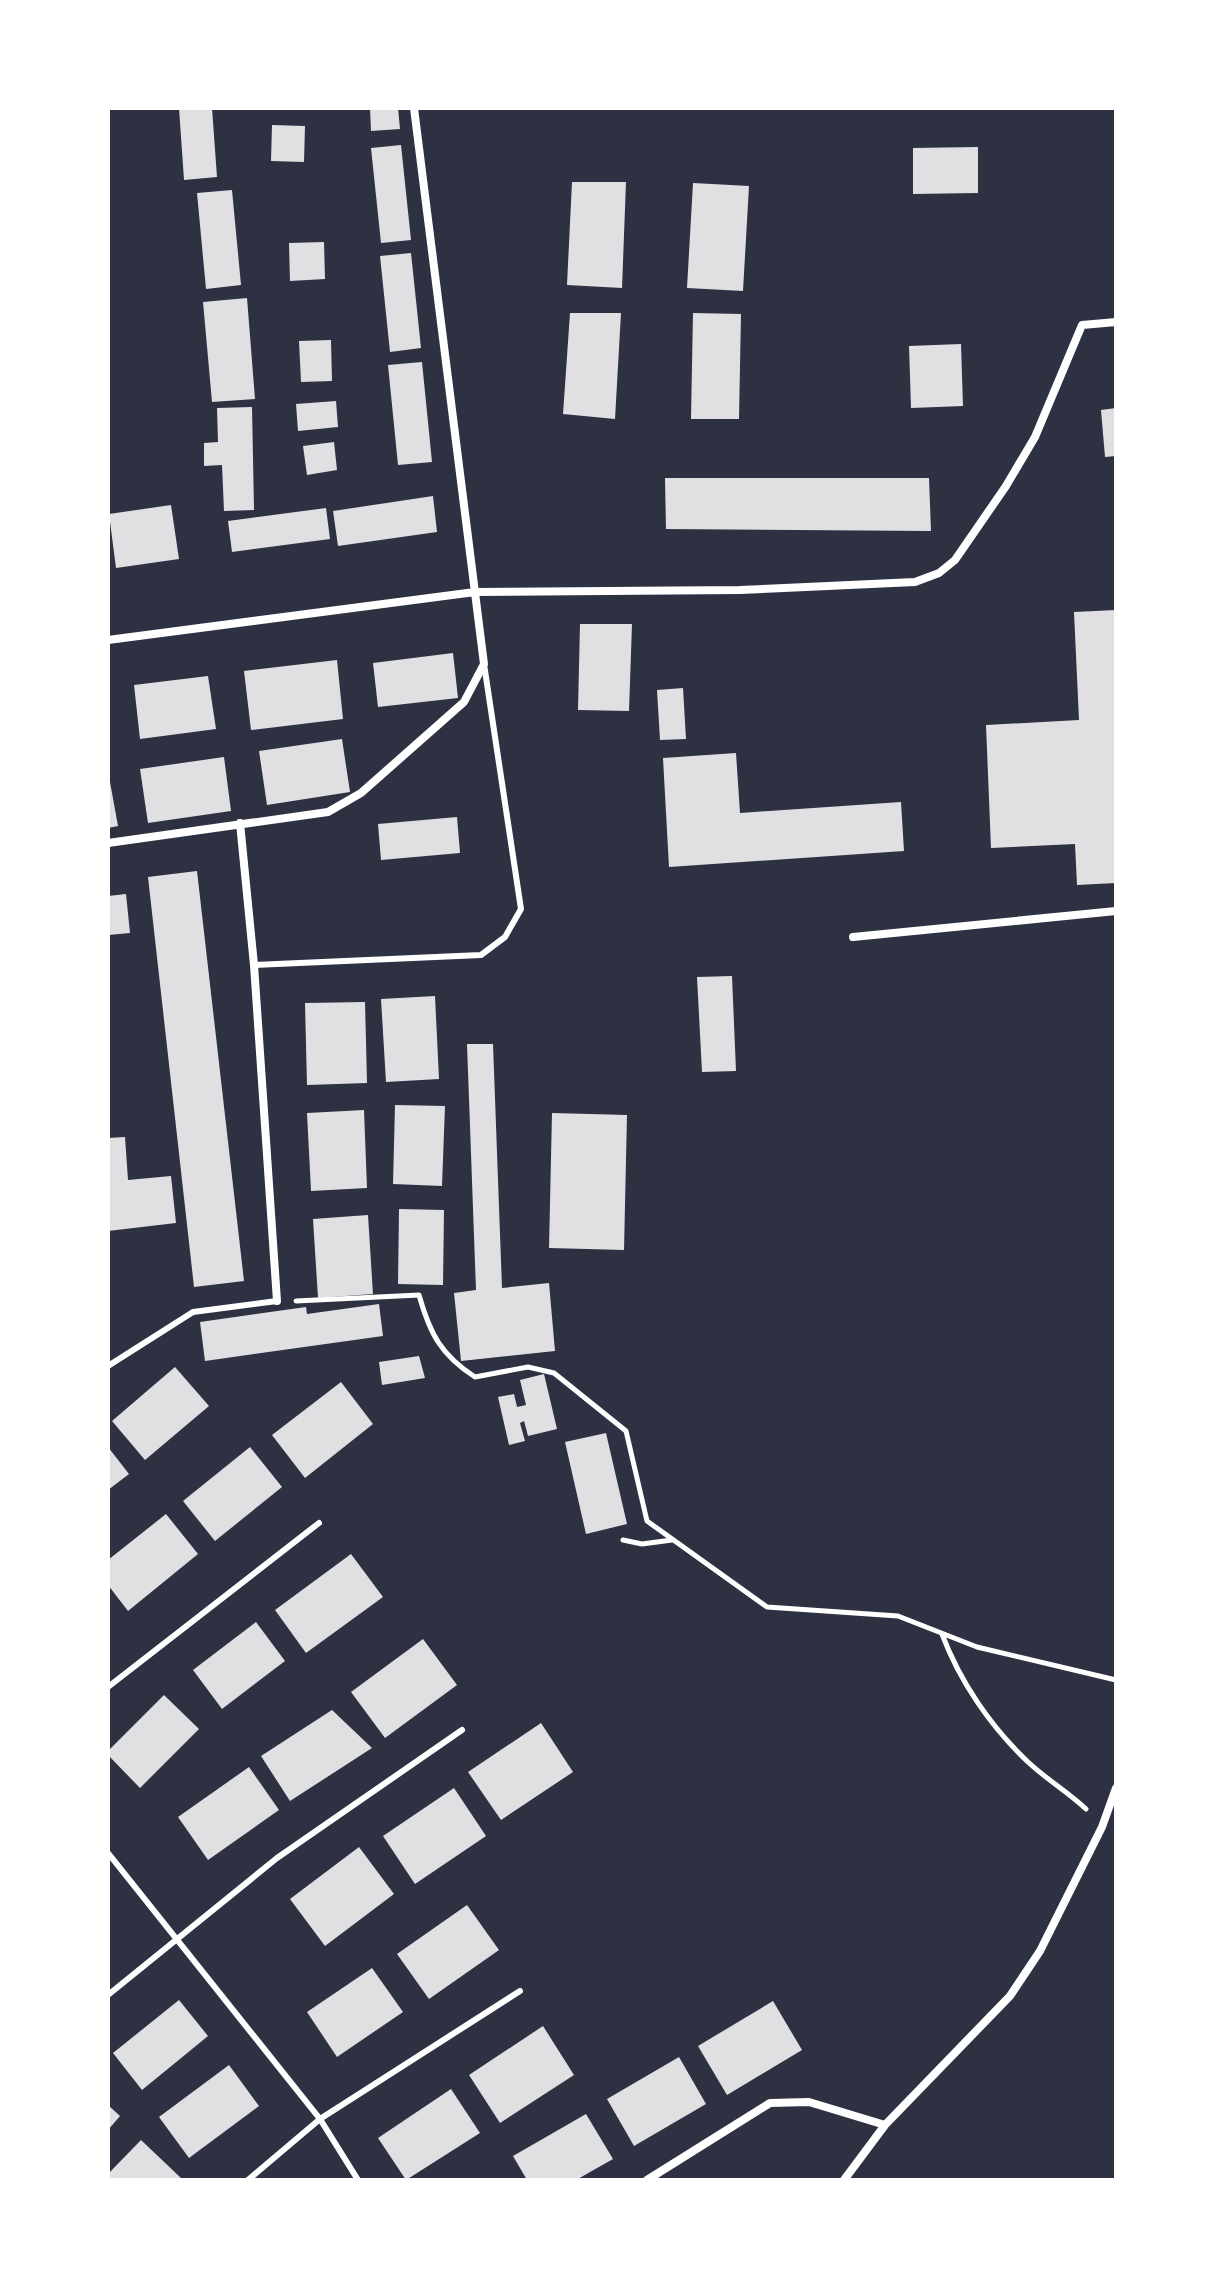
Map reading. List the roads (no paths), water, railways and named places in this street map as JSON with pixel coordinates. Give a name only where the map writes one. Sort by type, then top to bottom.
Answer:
[{"type":"street","points":[[108,843],[328,812],[361,793],[464,702],[484,664],[414,108]]},
{"type":"street","points":[[108,640],[475,592],[862,586],[915,582],[939,573],[955,560],[1006,486],[1035,437],[1082,325],[1116,322]]},
{"type":"street","points":[[240,823],[254,965],[277,1301]]},
{"type":"street","points":[[853,937],[1116,911]]},
{"type":"street","points":[[844,2180],[885,2125],[1010,1996],[1040,1951],[1102,1827],[1116,1788]]},
{"type":"street","points":[[647,2180],[770,2103],[809,2102],[885,2125]]},
{"type":"lane","points":[[254,965],[481,955],[505,937],[521,909],[484,664]]},
{"type":"lane","points":[[108,1366],[193,1312],[277,1301]]},
{"type":"lane","points":[[108,1687],[319,1523]]},
{"type":"lane","points":[[108,1995],[277,1858],[462,1730]]},
{"type":"lane","points":[[108,1853],[320,2119],[358,2180]]},
{"type":"lane","points":[[248,2180],[320,2119],[520,1991]]}]
